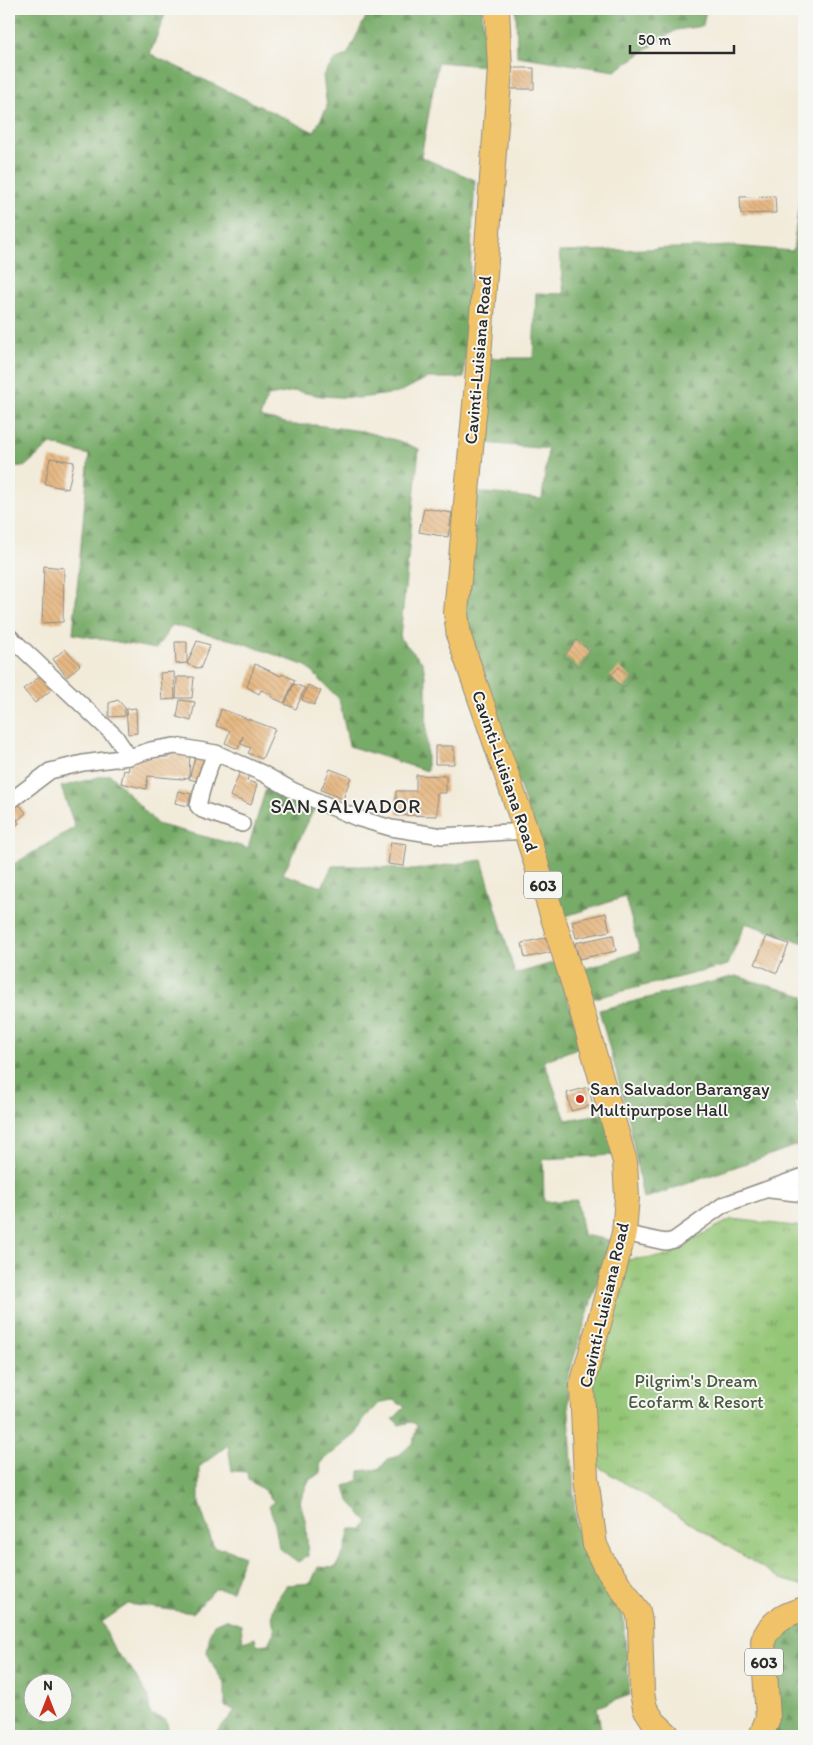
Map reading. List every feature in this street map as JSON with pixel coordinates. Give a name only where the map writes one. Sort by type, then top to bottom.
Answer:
[{"type":"main road","name":"Cavinti-Luisiana Road","points":[[497,9],[500,69],[477,383],[456,612],[458,637],[526,831],[581,1008],[625,1162],[627,1197],[624,1233],[582,1385],[586,1478],[595,1545],[604,1564],[638,1611],[642,1693],[645,1708],[654,1722],[668,1736]]},
{"type":"main road","name":"603","points":[[760,1736],[768,1718],[763,1641],[766,1632],[771,1626],[790,1613],[804,1609]]},
{"type":"street","points":[[9,636],[115,736],[129,757]]},
{"type":"street","points":[[9,802],[50,771],[83,763],[129,757],[151,750],[175,746],[216,753],[262,773],[294,791],[356,818],[391,828],[442,836],[526,831]]},
{"type":"street","points":[[216,753],[202,786],[198,806],[202,810],[242,824]]},
{"type":"street","points":[[624,1233],[666,1242],[674,1240],[723,1205],[804,1176]]},
{"type":"street","points":[[766,1189],[804,1194]]},
{"type":"green space","points":[[9,9],[167,9],[150,54],[314,132],[327,107],[323,75],[336,59],[347,55],[370,9],[482,9],[486,66],[438,62],[421,157],[475,180],[464,378],[427,378],[398,393],[359,398],[321,396],[295,391],[268,396],[260,417],[294,425],[315,425],[362,431],[399,441],[419,449],[400,638],[423,663],[426,683],[427,771],[349,746],[339,699],[306,666],[240,642],[172,625],[156,649],[73,634],[89,455],[51,444],[24,467],[9,465]]},
{"type":"green space","points":[[516,9],[706,9],[703,26],[676,30],[615,71],[517,56]]},
{"type":"green space","points":[[801,186],[804,188],[804,943],[745,923],[728,965],[591,999],[584,969],[640,951],[625,897],[563,917],[487,688],[465,614],[478,492],[542,499],[548,449],[484,443],[489,358],[533,358],[536,293],[564,294],[559,252],[733,246],[793,251]]},
{"type":"green space","points":[[110,774],[157,824],[248,848],[267,785],[315,807],[283,874],[322,887],[332,866],[365,866],[413,870],[482,860],[515,974],[556,962],[582,1046],[544,1061],[566,1120],[607,1113],[614,1155],[543,1159],[544,1202],[577,1200],[583,1235],[610,1240],[567,1381],[576,1528],[622,1603],[630,1695],[597,1707],[602,1736],[214,1736],[235,1710],[225,1707],[225,1684],[207,1652],[210,1633],[214,1624],[225,1619],[241,1625],[243,1642],[255,1638],[256,1645],[268,1644],[275,1630],[272,1617],[274,1606],[287,1585],[311,1583],[318,1567],[335,1568],[344,1552],[350,1529],[362,1529],[368,1522],[349,1501],[345,1486],[359,1480],[359,1471],[379,1469],[388,1459],[398,1456],[413,1443],[417,1425],[412,1422],[399,1425],[393,1419],[405,1407],[393,1400],[381,1402],[364,1419],[356,1434],[320,1463],[321,1473],[309,1480],[300,1501],[306,1524],[308,1556],[298,1562],[279,1548],[275,1524],[269,1505],[274,1502],[264,1490],[248,1480],[247,1472],[232,1471],[228,1445],[199,1467],[199,1503],[214,1548],[226,1549],[244,1556],[232,1591],[215,1589],[193,1613],[128,1604],[102,1622],[114,1650],[130,1667],[148,1696],[150,1714],[166,1720],[170,1736],[9,1736],[9,867],[75,827],[61,787]]},
{"type":"green space","points":[[736,976],[804,996],[804,1098],[795,1102],[804,1136],[804,1143],[643,1199],[628,1115],[599,1010]]},
{"type":"green space","name":"Pilgrim's Dream Ecofarm & Resort","points":[[732,1219],[804,1227],[804,1586],[781,1579],[594,1464],[586,1379],[624,1260],[667,1256],[693,1239]]},
{"type":"green space","points":[[804,1620],[804,1736],[770,1736],[772,1645],[785,1626]]},
{"type":"building","points":[[510,68],[534,68],[534,89],[510,89]]},
{"type":"building","points":[[775,196],[776,213],[741,214],[740,197]]},
{"type":"building","points":[[50,458],[74,462],[68,489],[45,484]]},
{"type":"building","points":[[424,508],[452,513],[448,537],[419,532]]},
{"type":"building","points":[[44,566],[64,568],[63,622],[42,623]]},
{"type":"building","points":[[576,640],[590,651],[579,667],[564,657]]},
{"type":"building","points":[[197,641],[210,645],[200,669],[187,664]]},
{"type":"building","points":[[175,642],[187,642],[187,663],[176,664]]},
{"type":"building","points":[[65,649],[80,665],[67,677],[53,659]]},
{"type":"building","points":[[255,664],[295,680],[284,703],[271,697],[273,695],[261,690],[259,694],[247,687]]},
{"type":"building","points":[[619,667],[632,679],[623,688],[610,676]]},
{"type":"building","points":[[174,672],[175,699],[162,700],[160,673]]},
{"type":"building","points":[[45,673],[56,686],[35,703],[23,689]]},
{"type":"building","points":[[177,677],[194,677],[192,698],[176,698]]},
{"type":"building","points":[[294,684],[305,688],[296,709],[285,704]]},
{"type":"building","points":[[308,685],[321,691],[314,705],[302,700]]},
{"type":"building","points":[[118,700],[125,708],[125,716],[109,717],[109,703]]},
{"type":"building","points":[[180,700],[195,702],[191,721],[177,717]]},
{"type":"building","points":[[136,708],[137,733],[128,734],[126,709]]},
{"type":"building","points":[[221,709],[275,729],[262,759],[248,753],[251,748],[241,744],[243,736],[238,749],[225,743],[230,731],[216,726]]},
{"type":"building","points":[[435,746],[454,746],[454,764],[435,764]]},
{"type":"building","points":[[170,753],[190,753],[189,777],[183,779],[148,776],[146,789],[121,783],[124,770],[128,771],[131,757],[170,757]]},
{"type":"building","points":[[196,754],[210,757],[201,782],[189,779]]},
{"type":"building","points":[[330,769],[351,777],[343,799],[321,790]]},
{"type":"building","points":[[240,772],[249,775],[247,781],[257,784],[251,805],[230,796]]},
{"type":"building","points":[[416,775],[446,776],[446,793],[437,793],[437,816],[396,815],[396,791],[416,791]]},
{"type":"building","points":[[178,791],[191,794],[188,806],[175,803]]},
{"type":"building","points":[[15,800],[26,813],[18,820],[9,810],[9,806]]},
{"type":"building","points":[[9,811],[19,823],[13,829],[9,824]]},
{"type":"building","points":[[391,842],[407,844],[404,866],[388,864]]},
{"type":"building","points":[[606,913],[610,931],[576,938],[572,921]]},
{"type":"building","points":[[613,935],[616,951],[579,959],[575,943]]},
{"type":"building","points":[[767,936],[789,944],[777,973],[755,964]]},
{"type":"building","points":[[549,937],[552,952],[525,958],[522,943]]},
{"type":"building","name":"San Salvador Barangay Multipurpose Hall","points":[[588,1087],[593,1105],[571,1111],[567,1093]]},
{"type":"place","name":"San Salvador Barangay Multipurpose Hall","points":[[580,1099]]},
{"type":"district","name":"SAN SALVADOR","points":[[346,806]]}]
